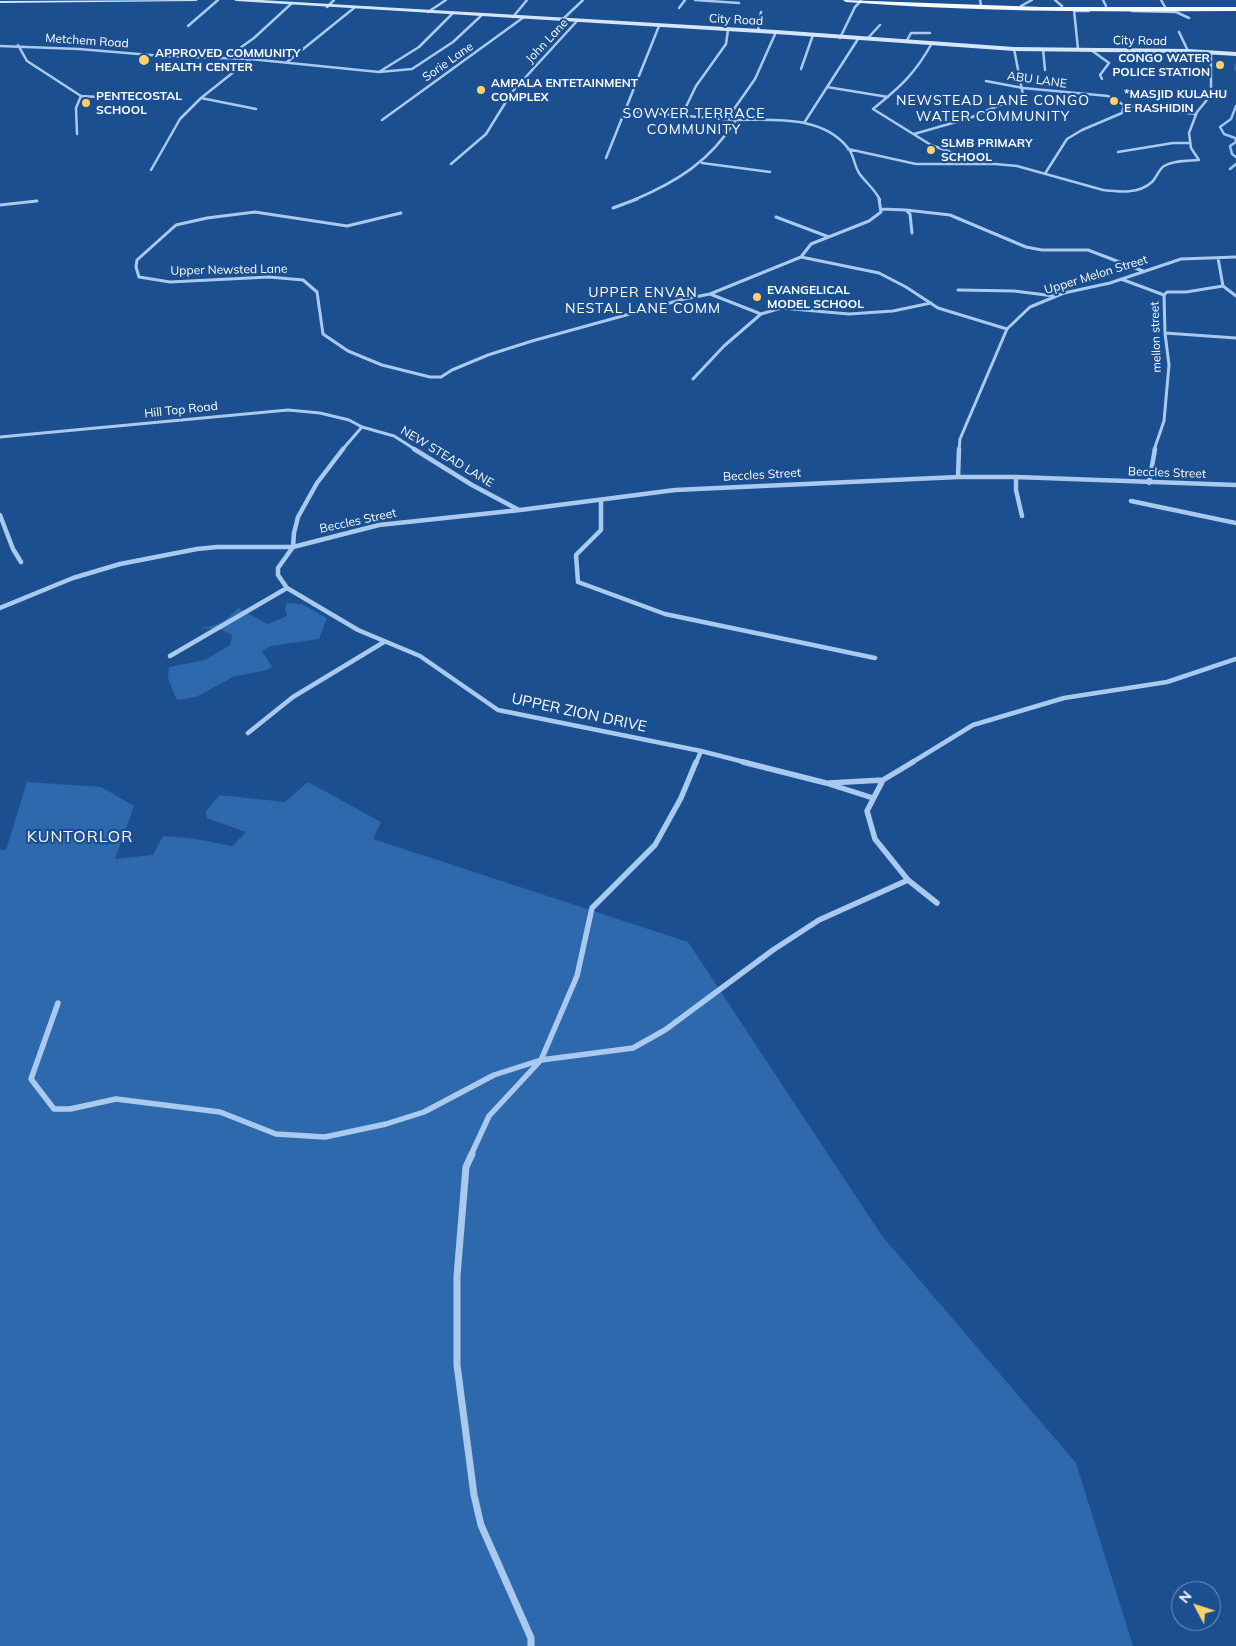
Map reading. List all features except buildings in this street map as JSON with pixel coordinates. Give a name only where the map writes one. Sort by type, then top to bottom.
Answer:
[{"type":"highway","points":[[846,0],[957,7],[1074,11],[1236,8]]},
{"type":"highway","points":[[881,0],[1021,6],[1163,3],[1236,8]]},
{"type":"main road","points":[[0,2],[196,0]]},
{"type":"main road","name":"City Road","points":[[236,0],[1014,48],[1236,54]]},
{"type":"street","points":[[188,26],[218,0]]},
{"type":"street","points":[[327,6],[334,0]]},
{"type":"street","points":[[428,12],[446,0]]},
{"type":"street","points":[[513,17],[526,0]]},
{"type":"street","points":[[564,20],[583,0]]},
{"type":"street","points":[[679,8],[685,0]]},
{"type":"street","points":[[695,0],[739,3]]},
{"type":"street","points":[[1021,6],[1032,0]]},
{"type":"street","points":[[1055,0],[1062,6]]},
{"type":"street","points":[[840,38],[855,7],[861,1]]},
{"type":"street","points":[[226,58],[254,38],[292,3]]},
{"type":"street","points":[[287,62],[354,8]]},
{"type":"street","points":[[1078,49],[1074,11],[1176,12],[1189,18]]},
{"type":"street","points":[[758,31],[761,12]]},
{"type":"street","points":[[379,72],[419,47],[454,13]]},
{"type":"street","name":"Metchem Road","points":[[0,46],[18,45],[162,56],[287,62],[379,72],[412,69],[452,42],[483,14]]},
{"type":"street","name":"Sorie Lane","points":[[382,120],[524,17]]},
{"type":"street","name":"John Lane","points":[[451,164],[486,134],[512,92],[577,21]]},
{"type":"street","points":[[867,39],[880,25]]},
{"type":"street","points":[[606,158],[659,26]]},
{"type":"street","points":[[681,118],[696,86],[726,44],[728,30]]},
{"type":"street","points":[[727,120],[754,79],[776,32]]},
{"type":"street","points":[[906,42],[914,32],[930,33]]},
{"type":"street","points":[[1179,32],[1188,52]]},
{"type":"street","points":[[801,70],[813,35]]},
{"type":"street","points":[[804,122],[858,39]]},
{"type":"street","points":[[932,43],[920,65],[904,84],[873,109],[931,145],[956,154]]},
{"type":"street","points":[[18,45],[27,61],[81,96],[132,99]]},
{"type":"street","points":[[914,134],[940,128],[996,108],[1023,95],[1014,48]]},
{"type":"street","points":[[1043,49],[1045,70]]},
{"type":"street","points":[[1091,50],[1109,63],[1102,70],[1100,75],[1102,79]]},
{"type":"street","points":[[848,149],[900,162],[927,165],[1015,166],[1046,172],[1105,191],[1130,191],[1144,188],[1158,178],[1162,167],[1174,162],[1199,160],[1191,148],[1189,135],[1194,114],[1210,95],[1211,53]]},
{"type":"street","points":[[151,170],[173,129],[201,98],[250,60]]},
{"type":"street","name":"ABU LANE","points":[[986,81],[1023,88],[1108,96],[1124,105],[1194,114]]},
{"type":"street","points":[[827,87],[888,97]]},
{"type":"street","points":[[77,134],[76,108],[81,96]]},
{"type":"street","points":[[201,98],[256,110]]},
{"type":"street","points":[[1046,172],[1067,139],[1082,130],[1122,113],[1124,105]]},
{"type":"street","points":[[624,112],[681,118],[804,122],[834,135],[848,149],[858,172],[880,197],[881,210],[906,210],[950,215],[1019,244],[1042,250],[1088,250],[1144,271]]},
{"type":"street","points":[[613,208],[654,192],[702,163],[729,132],[736,120]]},
{"type":"street","points":[[1118,152],[1190,142]]},
{"type":"street","points":[[702,163],[770,172]]},
{"type":"street","points":[[0,205],[37,201]]},
{"type":"street","name":"Upper Newsted Lane","points":[[401,212],[369,222],[347,226],[254,212],[208,218],[176,225],[137,260],[136,267],[139,277],[170,282],[269,277],[303,280],[317,292],[323,334],[348,351],[382,365],[430,377],[441,377],[452,370],[488,355],[532,341],[684,299],[710,294],[801,257],[811,244],[869,221],[881,210]]},
{"type":"street","points":[[906,210],[910,214],[912,234]]},
{"type":"street","points":[[776,217],[830,237]]},
{"type":"street","points":[[801,257],[879,273],[906,287],[938,308],[1007,328]]},
{"type":"street","name":"Upper Melon Street","points":[[958,477],[960,439],[1007,328],[1030,307],[1056,297],[1181,259],[1236,257]]},
{"type":"street","points":[[1218,258],[1223,286],[1236,296]]},
{"type":"street","name":"mellon street","points":[[1120,279],[1164,295],[1165,333],[1169,365],[1164,421],[1152,456],[1149,483]]},
{"type":"street","points":[[1164,295],[1167,292],[1186,292],[1223,286]]},
{"type":"street","points":[[958,290],[1014,291],[1056,297]]},
{"type":"street","points":[[710,294],[761,314]]},
{"type":"street","points":[[693,379],[724,346],[761,314],[781,308],[849,314],[893,311],[930,303]]},
{"type":"street","points":[[1165,333],[1236,338]]},
{"type":"street","name":"Hill Top Road","points":[[0,437],[39,435],[198,417],[288,410],[320,413],[349,420],[362,427]]},
{"type":"street","points":[[170,656],[287,588],[278,575],[278,568],[293,547],[292,539],[296,519],[325,471],[362,427]]},
{"type":"street","name":"NEW STEAD LANE","points":[[362,427],[394,436],[472,485],[520,510]]},
{"type":"street","name":"Beccles Street","points":[[0,608],[73,578],[120,564],[218,547],[293,547],[379,525],[520,510],[675,490],[958,477],[1016,477],[1236,485]]},
{"type":"street","points":[[1016,477],[1016,490],[1022,516]]},
{"type":"street","points":[[600,500],[601,530],[576,555],[578,582],[665,614],[875,658]]},
{"type":"street","points":[[1131,501],[1236,523]]},
{"type":"street","points":[[0,515],[13,549],[21,562]]},
{"type":"street","name":"UPPER ZION DRIVE","points":[[287,588],[358,630],[420,656],[498,710],[700,751],[826,783],[873,798]]},
{"type":"street","points":[[248,733],[293,696],[384,642]]},
{"type":"street","points":[[826,783],[883,780],[973,725],[1064,698],[1167,682],[1236,659]]},
{"type":"street","points":[[531,1646],[531,1638],[481,1525],[474,1495],[457,1365],[457,1276],[466,1166],[489,1116],[541,1060],[577,976],[592,908],[655,845],[682,798],[700,751]]},
{"type":"street","points":[[883,780],[868,811],[875,839],[908,880],[937,903]]},
{"type":"street","points":[[58,1003],[43,1050],[31,1079],[54,1109],[70,1109],[116,1099],[220,1112],[276,1134],[325,1137],[386,1124],[424,1112],[494,1075],[541,1060],[633,1048],[665,1030],[773,950],[819,920],[908,880]]},
{"type":"shaded area","points":[[287,603],[302,604],[327,618],[319,639],[271,646],[262,651],[272,667],[264,671],[235,676],[196,697],[177,700],[168,679],[169,667],[205,660],[230,645],[232,635],[222,630],[199,628],[221,623],[238,608],[268,624],[287,616],[285,609]]},
{"type":"shaded area","points":[[27,782],[101,787],[134,806],[115,859],[153,855],[163,836],[196,839],[232,846],[246,832],[207,818],[206,811],[220,795],[285,802],[308,782],[381,822],[373,839],[688,942],[882,1236],[1076,1463],[1133,1646],[0,1646],[0,850],[6,850]]},
{"type":"waterway","points":[[1236,106],[1231,119],[1220,127],[1224,134],[1235,138],[1236,142],[1230,146],[1232,154],[1236,157]]},
{"type":"waterway","points":[[1230,169],[1236,164]]},
{"type":"place","name":"APPROVED COMMUNITY HEALTH CENTER","points":[[144,60]]},
{"type":"place","name":"CONGO WATER POLICE STATION","points":[[1220,65]]},
{"type":"place","name":"AMPALA ENTETAINMENT COMPLEX","points":[[481,90]]},
{"type":"place","name":"*MASJID KULAHU E RASHIDIN","points":[[1114,101]]},
{"type":"place","name":"PENTECOSTAL SCHOOL","points":[[86,103]]},
{"type":"place","name":"SLMB PRIMARY SCHOOL","points":[[931,150]]},
{"type":"place","name":"EVANGELICAL MODEL SCHOOL","points":[[757,297]]},
{"type":"district","name":"NEWSTEAD LANE CONGO WATER COMMUNITY","points":[[993,109]]},
{"type":"district","name":"SOWYER TERRACE COMMUNITY","points":[[694,122]]},
{"type":"district","name":"UPPER ENVAN NESTAL LANE COMM","points":[[643,302]]},
{"type":"district","name":"KUNTORLOR","points":[[80,837]]}]
